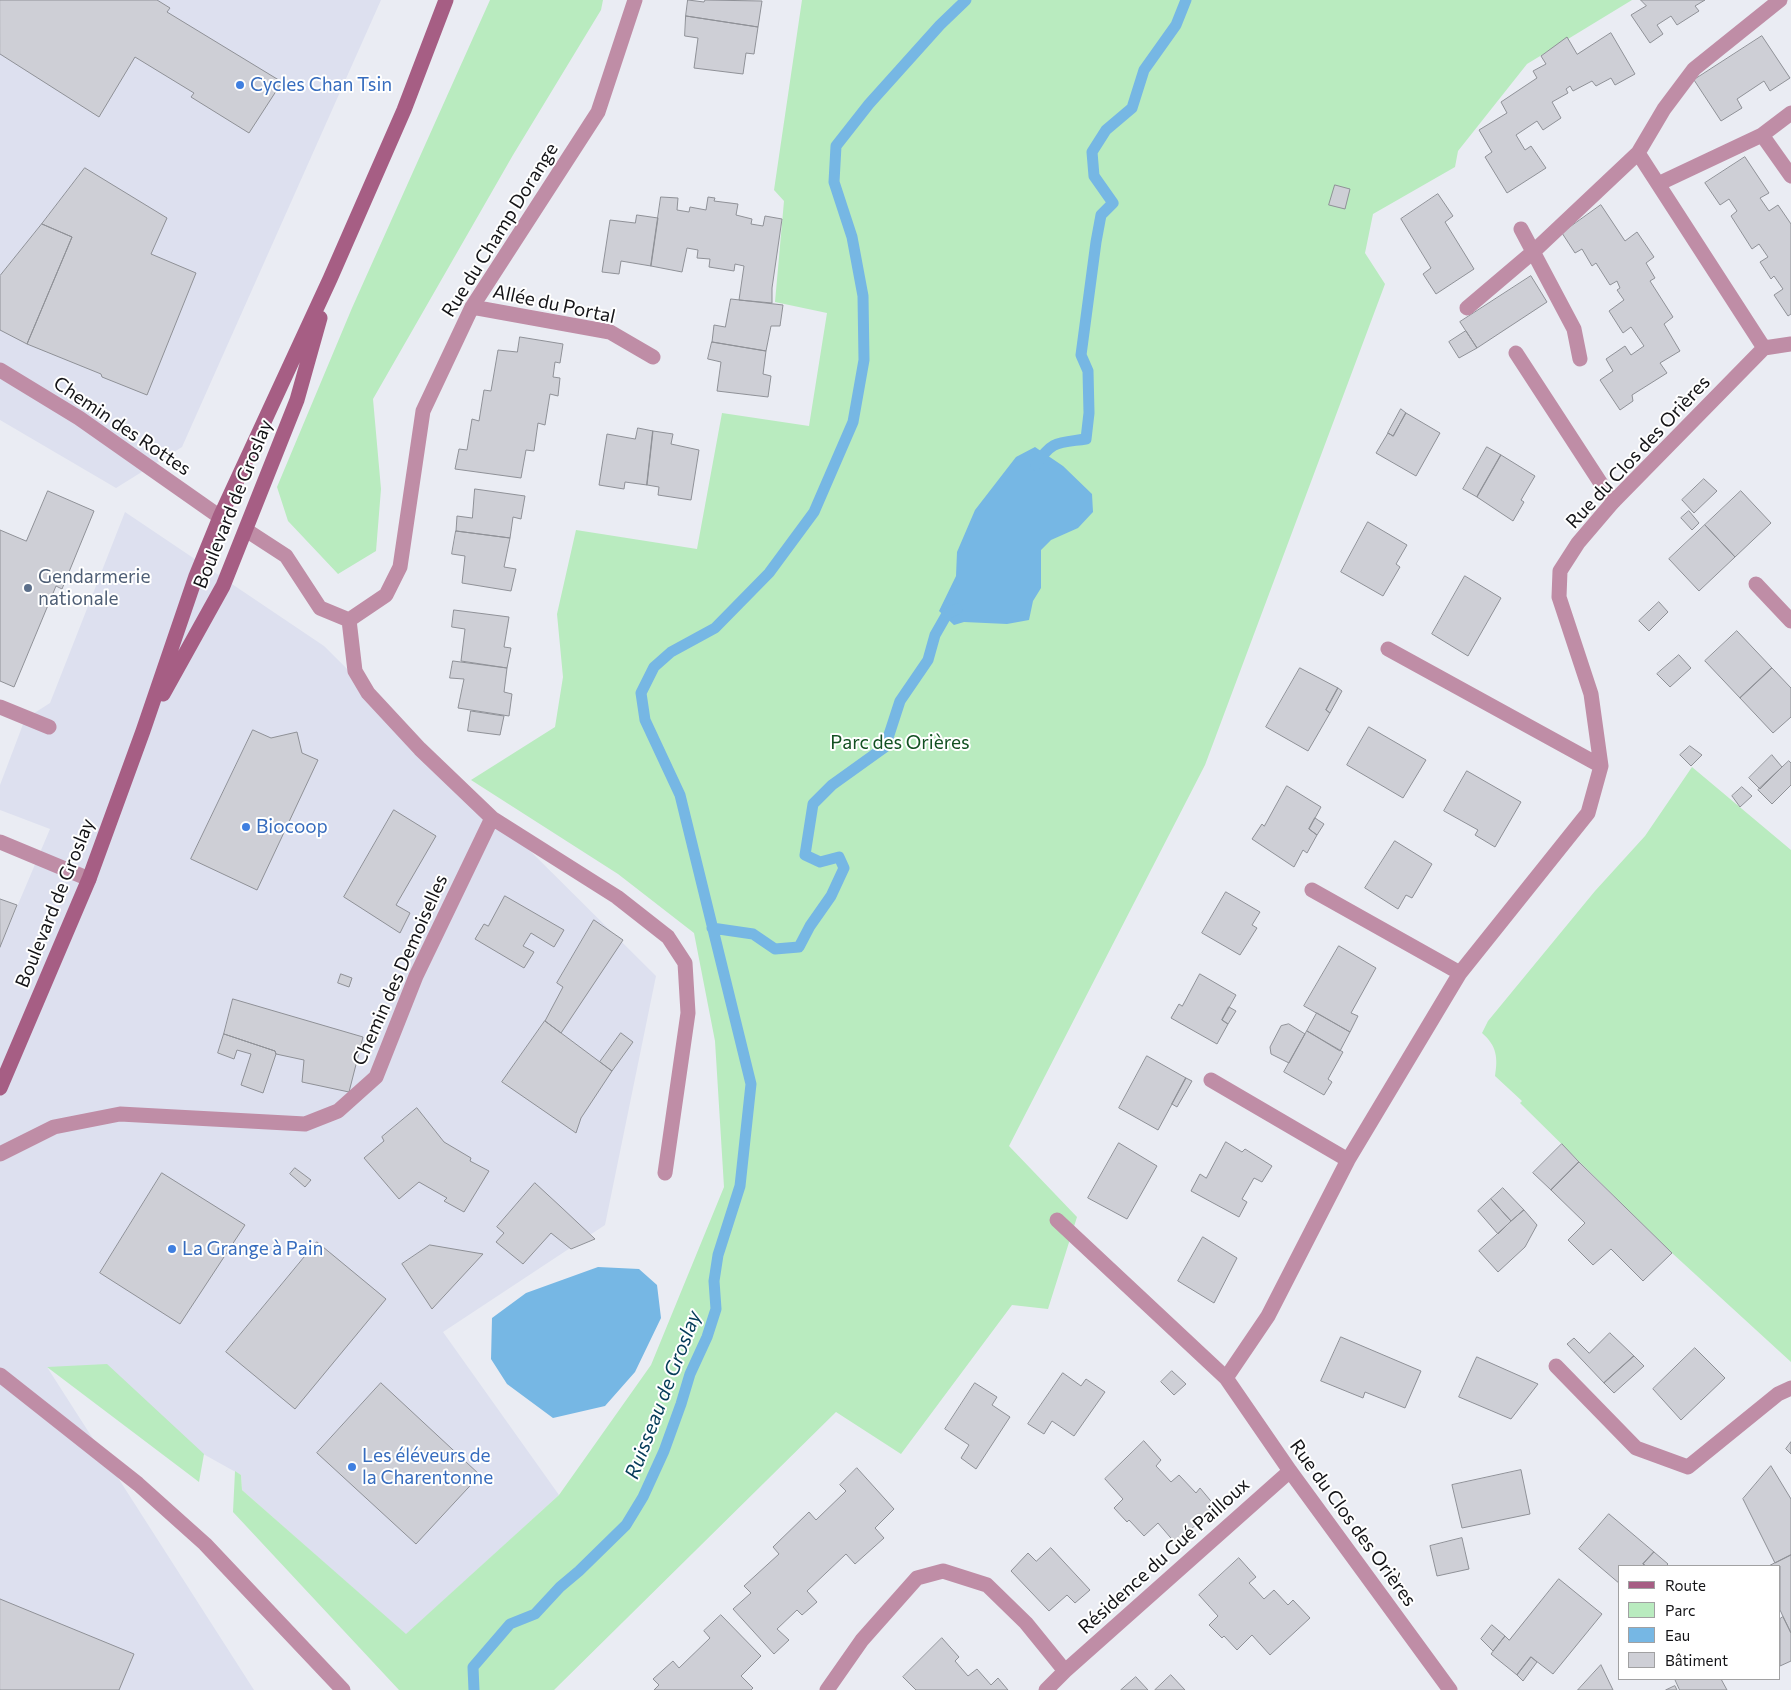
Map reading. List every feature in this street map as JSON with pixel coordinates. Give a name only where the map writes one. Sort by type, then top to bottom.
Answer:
[{"type":"main road","name":"Boulevard de Groslay","points":[[0,1088],[89,879],[143,731],[196,576],[220,517],[330,279],[412,90],[446,0]]},
{"type":"main road","name":"Boulevard de Groslay","points":[[143,731],[223,586],[297,400],[330,279]]},
{"type":"street","name":"Rue du Champ Dorange","points":[[350,620],[386,595],[400,567],[423,411],[472,307],[598,112],[635,0]]},
{"type":"street","points":[[1466,308],[1533,252],[1638,153],[1664,109],[1694,69],[1780,0]]},
{"type":"street","points":[[1658,184],[1762,135],[1791,113]]},
{"type":"street","points":[[1762,135],[1791,176]]},
{"type":"street","points":[[1638,153],[1764,348],[1791,344]]},
{"type":"street","points":[[1521,229],[1574,329],[1580,359]]},
{"type":"street","name":"Allée du Portal","points":[[472,307],[610,332],[653,357]]},
{"type":"street","name":"Rue du Clos des Orières","points":[[1226,1378],[1268,1316],[1348,1160],[1460,973],[1588,813],[1601,766],[1591,694],[1559,597],[1560,570],[1578,543],[1613,502],[1764,348]]},
{"type":"street","points":[[1516,353],[1613,502]]},
{"type":"street","name":"Chemin des Rottes","points":[[0,370],[79,418],[220,517]]},
{"type":"street","points":[[246,530],[286,556],[320,608],[350,620],[356,671],[368,694],[420,749],[492,818],[617,897],[668,937],[686,962],[688,1013],[665,1173]]},
{"type":"street","points":[[1756,584],[1791,621]]},
{"type":"street","points":[[1388,649],[1601,766]]},
{"type":"street","points":[[0,707],[49,727]]},
{"type":"street","name":"Chemin des Demoiselles","points":[[0,1154],[54,1127],[120,1114],[305,1124],[338,1111],[376,1077],[416,976],[492,818]]},
{"type":"street","points":[[0,842],[89,879]]},
{"type":"street","points":[[1312,890],[1460,973]]},
{"type":"street","points":[[1211,1080],[1348,1160]]},
{"type":"street","name":"Rue du Clos des Orières","points":[[1057,1220],[1226,1378],[1290,1471],[1450,1690]]},
{"type":"street","points":[[1556,1366],[1636,1448],[1688,1467],[1778,1394],[1791,1388]]},
{"type":"street","points":[[0,1375],[138,1484],[205,1544],[343,1690]]},
{"type":"street","name":"Résidence du Gué Pailloux","points":[[1046,1690],[1290,1471]]},
{"type":"street","points":[[828,1690],[862,1640],[918,1578],[943,1571],[987,1585],[1026,1623],[1066,1671]]},
{"type":"shaded area","points":[[0,0],[381,0],[182,447],[116,488],[0,420]]},
{"type":"shaded area","points":[[125,512],[324,646],[656,976],[605,1225],[443,1332],[559,1495],[406,1635],[242,1490],[241,1475],[47,1367],[254,1690],[0,1690],[0,947],[50,829],[0,810],[0,785],[25,719],[50,703]]},
{"type":"green space","points":[[490,0],[603,0],[601,10],[513,155],[373,399],[381,489],[376,551],[338,574],[288,521],[277,487],[352,308]]},
{"type":"green space","name":"Parc des Orières","points":[[802,0],[1632,0],[1527,64],[1458,151],[1455,167],[1373,214],[1365,253],[1385,284],[1205,765],[1009,1146],[1077,1217],[1048,1309],[1012,1305],[901,1454],[836,1412],[554,1690],[399,1690],[233,1512],[235,1471],[241,1475],[242,1490],[406,1634],[559,1495],[651,1365],[724,1187],[715,1041],[694,933],[618,874],[471,780],[555,727],[563,677],[557,614],[576,530],[697,549],[722,413],[809,426],[827,313],[775,302],[784,201],[774,190]]},
{"type":"green space","points":[[1692,767],[1791,850],[1791,1362],[1672,1253],[1520,1103],[1522,1101],[1495,1076],[1495,1053],[1491,1043],[1482,1033],[1488,1021],[1595,891],[1645,836]]},
{"type":"green space","points":[[107,1364],[204,1454],[199,1482],[47,1367]]},
{"type":"water","points":[[1035,447],[1063,466],[1092,494],[1093,512],[1078,528],[1051,540],[1041,550],[1041,588],[1033,601],[1029,620],[1007,624],[964,622],[954,625],[939,611],[956,576],[957,552],[975,510],[1016,457]]},
{"type":"water","points":[[598,1267],[639,1269],[657,1285],[661,1318],[635,1372],[605,1406],[553,1418],[507,1384],[491,1359],[492,1318],[526,1293]]},
{"type":"building","points":[[0,0],[157,0],[170,8],[167,12],[282,82],[249,133],[191,97],[194,93],[135,57],[99,117],[0,54]]},
{"type":"building","points":[[688,0],[704,2],[705,0],[762,1],[758,27],[686,16]]},
{"type":"building","points":[[1641,0],[1705,0],[1695,6],[1699,11],[1677,25],[1671,16],[1657,25],[1663,34],[1650,43],[1631,15],[1646,6]]},
{"type":"building","points":[[686,16],[758,27],[754,54],[746,53],[743,74],[694,68],[698,38],[685,36]]},
{"type":"building","points":[[1611,33],[1635,74],[1615,85],[1611,78],[1596,86],[1592,81],[1573,91],[1570,86],[1566,89],[1568,93],[1552,102],[1561,118],[1543,130],[1537,121],[1516,135],[1525,150],[1531,146],[1546,168],[1507,193],[1485,157],[1492,152],[1479,130],[1507,113],[1501,102],[1537,78],[1533,71],[1546,64],[1541,56],[1567,37],[1577,54]]},
{"type":"building","points":[[1762,36],[1790,78],[1770,91],[1764,81],[1737,99],[1742,108],[1721,121],[1694,80]]},
{"type":"building","points":[[1745,157],[1769,193],[1760,198],[1769,211],[1778,205],[1791,224],[1791,314],[1788,316],[1774,295],[1783,289],[1774,276],[1771,279],[1760,262],[1768,257],[1759,244],[1752,249],[1731,216],[1737,211],[1729,199],[1720,205],[1705,183]]},
{"type":"building","points":[[85,168],[167,218],[151,254],[196,273],[147,395],[27,344],[72,237],[42,224]]},
{"type":"building","points":[[1335,185],[1350,189],[1345,209],[1329,205]]},
{"type":"building","points":[[1438,194],[1453,216],[1445,222],[1474,269],[1436,294],[1423,274],[1431,268],[1401,219]]},
{"type":"building","points":[[661,197],[678,198],[677,210],[689,212],[690,207],[706,210],[708,197],[715,198],[714,201],[738,204],[736,215],[752,219],[751,224],[763,226],[765,216],[782,219],[772,288],[772,303],[739,300],[744,266],[735,264],[734,271],[709,267],[710,259],[697,258],[698,250],[687,248],[682,272],[651,266]]},
{"type":"building","points":[[1601,205],[1625,241],[1637,232],[1654,257],[1646,263],[1655,278],[1650,281],[1673,317],[1664,324],[1680,351],[1660,363],[1667,373],[1632,395],[1633,401],[1620,410],[1600,380],[1613,371],[1606,359],[1625,346],[1631,355],[1644,346],[1631,327],[1623,333],[1609,311],[1624,300],[1617,290],[1620,288],[1617,281],[1610,285],[1596,263],[1592,266],[1582,249],[1575,253],[1562,233]]},
{"type":"building","points":[[637,215],[658,218],[651,266],[621,261],[619,274],[602,272],[610,220],[635,223]]},
{"type":"building","points":[[42,224],[72,237],[27,344],[0,330],[0,276]]},
{"type":"building","points":[[1531,276],[1547,302],[1477,348],[1460,322]]},
{"type":"building","points":[[731,299],[783,305],[780,326],[771,326],[766,351],[712,342],[714,325],[725,327]]},
{"type":"building","points":[[1466,331],[1477,348],[1459,358],[1449,342]]},
{"type":"building","points":[[520,337],[563,344],[560,363],[555,362],[553,377],[560,378],[558,396],[550,394],[545,425],[538,423],[534,451],[526,450],[521,478],[455,469],[459,449],[467,450],[472,419],[479,421],[484,390],[491,391],[498,350],[517,352]]},
{"type":"building","points":[[712,342],[766,351],[763,374],[771,376],[768,397],[717,391],[721,362],[708,359]]},
{"type":"building","points":[[1401,409],[1406,413],[1393,436],[1388,433]]},
{"type":"building","points":[[1406,413],[1440,433],[1416,476],[1376,453],[1388,433],[1393,436]]},
{"type":"building","points":[[638,428],[653,431],[647,485],[625,482],[624,489],[599,485],[607,434],[635,439]]},
{"type":"building","points":[[653,431],[673,434],[671,444],[699,450],[691,500],[658,495],[659,487],[647,485]]},
{"type":"building","points":[[1487,447],[1501,455],[1477,497],[1463,489]]},
{"type":"building","points":[[1501,455],[1535,476],[1521,500],[1524,502],[1513,521],[1477,497]]},
{"type":"building","points":[[1704,479],[1717,491],[1694,513],[1682,500]]},
{"type":"building","points":[[475,489],[525,496],[521,519],[513,517],[510,538],[456,531],[457,516],[472,518]]},
{"type":"building","name":"Gendarmerie nationale","points":[[48,491],[94,511],[62,589],[56,586],[14,687],[0,681],[0,530],[26,541]]},
{"type":"building","points":[[1741,491],[1771,523],[1735,557],[1705,525]]},
{"type":"building","points":[[1689,511],[1699,523],[1692,530],[1681,518]]},
{"type":"building","points":[[1368,522],[1407,545],[1396,564],[1400,567],[1383,596],[1341,572]]},
{"type":"building","points":[[1705,525],[1735,557],[1699,591],[1669,559]]},
{"type":"building","points":[[456,531],[510,538],[504,567],[516,569],[511,591],[462,583],[465,556],[452,554]]},
{"type":"building","points":[[1465,576],[1501,598],[1468,656],[1432,634]]},
{"type":"building","points":[[1659,602],[1668,612],[1649,631],[1639,621]]},
{"type":"building","points":[[454,610],[509,617],[504,647],[511,648],[507,668],[461,661],[465,629],[452,627]]},
{"type":"building","points":[[1737,631],[1772,668],[1740,698],[1705,661]]},
{"type":"building","points":[[1679,655],[1691,668],[1670,687],[1657,674]]},
{"type":"building","points":[[453,661],[507,668],[504,692],[512,694],[509,716],[458,708],[464,679],[450,678]]},
{"type":"building","points":[[1300,668],[1338,688],[1326,710],[1330,713],[1308,751],[1266,727]]},
{"type":"building","points":[[1772,668],[1791,688],[1791,717],[1773,733],[1740,698]]},
{"type":"building","points":[[1338,688],[1342,691],[1330,713],[1326,710]]},
{"type":"building","points":[[471,711],[504,716],[500,735],[468,731]]},
{"type":"building","points":[[1369,727],[1426,760],[1403,798],[1347,765]]},
{"type":"building","name":"Biocoop","points":[[253,730],[271,738],[297,732],[302,753],[318,760],[257,890],[191,859]]},
{"type":"building","points":[[1690,746],[1702,755],[1691,766],[1680,755]]},
{"type":"building","points":[[1772,755],[1782,767],[1760,789],[1749,778]]},
{"type":"building","points":[[1789,761],[1791,763],[1791,785],[1772,804],[1758,790]]},
{"type":"building","points":[[1467,771],[1521,802],[1495,847],[1475,835],[1478,830],[1444,811]]},
{"type":"building","points":[[1287,786],[1321,807],[1309,829],[1317,835],[1307,853],[1303,850],[1294,867],[1252,839],[1262,824],[1264,826]]},
{"type":"building","points":[[1742,787],[1752,796],[1740,807],[1732,796]]},
{"type":"building","points":[[394,810],[436,836],[396,905],[410,913],[400,933],[344,897]]},
{"type":"building","points":[[1315,818],[1324,824],[1317,835],[1309,829]]},
{"type":"building","points":[[1395,841],[1432,864],[1412,898],[1406,895],[1398,909],[1365,888]]},
{"type":"building","points":[[1226,892],[1260,912],[1252,925],[1257,928],[1240,955],[1202,933]]},
{"type":"building","points":[[505,896],[564,930],[554,947],[531,933],[523,946],[534,952],[524,968],[475,939],[484,924],[488,926]]},
{"type":"building","points":[[0,899],[17,905],[0,947]]},
{"type":"building","points":[[594,920],[623,940],[561,1033],[545,1021],[563,987],[557,983]]},
{"type":"building","points":[[1339,946],[1376,968],[1351,1013],[1358,1016],[1350,1032],[1304,1006]]},
{"type":"building","points":[[341,974],[352,978],[349,987],[338,983]]},
{"type":"building","points":[[1200,974],[1236,995],[1222,1020],[1228,1024],[1217,1044],[1171,1018],[1179,1004],[1182,1006]]},
{"type":"building","points":[[233,999],[363,1037],[349,1092],[302,1082],[304,1060],[276,1054],[275,1051],[224,1034]]},
{"type":"building","points":[[1229,1007],[1236,1011],[1228,1024],[1222,1020]]},
{"type":"building","points":[[1317,1013],[1350,1032],[1340,1051],[1307,1031]]},
{"type":"building","points":[[545,1021],[612,1071],[581,1118],[576,1133],[502,1082]]},
{"type":"building","points":[[1289,1024],[1305,1034],[1289,1063],[1271,1054],[1270,1047],[1281,1026]]},
{"type":"building","points":[[1307,1031],[1343,1052],[1328,1079],[1332,1082],[1324,1095],[1284,1072]]},
{"type":"building","points":[[621,1033],[633,1042],[612,1071],[600,1062]]},
{"type":"building","points":[[224,1034],[275,1051],[276,1054],[263,1093],[241,1085],[251,1054],[237,1050],[234,1059],[218,1053]]},
{"type":"building","points":[[1147,1056],[1186,1078],[1158,1130],[1119,1108]]},
{"type":"building","points":[[1186,1078],[1192,1081],[1177,1107],[1172,1104]]},
{"type":"building","points":[[417,1108],[444,1142],[471,1158],[470,1161],[489,1171],[464,1212],[444,1201],[447,1198],[419,1182],[399,1199],[364,1158],[384,1141],[382,1137]]},
{"type":"building","points":[[1226,1142],[1242,1152],[1245,1149],[1272,1166],[1262,1182],[1254,1178],[1242,1199],[1247,1202],[1239,1217],[1191,1191],[1200,1174],[1206,1178]]},
{"type":"building","points":[[1119,1143],[1157,1166],[1127,1219],[1088,1198]]},
{"type":"building","points":[[1562,1144],[1579,1162],[1551,1190],[1533,1173]]},
{"type":"building","points":[[1579,1162],[1672,1253],[1643,1281],[1611,1249],[1593,1265],[1568,1240],[1585,1223],[1551,1190]]},
{"type":"building","points":[[295,1168],[311,1180],[305,1187],[290,1174]]},
{"type":"building","name":"La Grange à Pain","points":[[162,1173],[245,1225],[180,1324],[100,1273]]},
{"type":"building","points":[[535,1183],[595,1239],[571,1249],[551,1233],[523,1264],[496,1242],[504,1233],[497,1227]]},
{"type":"building","points":[[1503,1188],[1524,1210],[1511,1221],[1491,1199]]},
{"type":"building","points":[[1491,1199],[1511,1221],[1498,1234],[1478,1211]]},
{"type":"building","points":[[1524,1210],[1537,1225],[1525,1247],[1498,1272],[1479,1251]]},
{"type":"building","points":[[1203,1237],[1237,1258],[1214,1303],[1178,1281]]},
{"type":"building","points":[[317,1242],[386,1299],[295,1409],[226,1352]]},
{"type":"building","points":[[430,1245],[483,1254],[432,1309],[402,1264]]},
{"type":"building","points":[[1610,1333],[1634,1356],[1604,1383],[1567,1344],[1574,1338],[1589,1353]]},
{"type":"building","points":[[1341,1337],[1421,1371],[1405,1408],[1365,1392],[1363,1398],[1321,1381]]},
{"type":"building","points":[[1695,1348],[1725,1378],[1681,1420],[1653,1389]]},
{"type":"building","points":[[1634,1356],[1644,1366],[1614,1393],[1604,1383]]},
{"type":"building","points":[[1477,1357],[1538,1384],[1511,1419],[1459,1397]]},
{"type":"building","points":[[1172,1371],[1186,1384],[1174,1395],[1161,1382]]},
{"type":"building","points":[[1063,1373],[1081,1386],[1086,1379],[1105,1392],[1074,1436],[1052,1421],[1044,1434],[1028,1424]]},
{"type":"building","points":[[381,1383],[480,1475],[416,1544],[317,1453]]},
{"type":"building","points":[[975,1383],[997,1397],[992,1405],[1010,1417],[976,1469],[961,1458],[969,1445],[945,1429]]},
{"type":"building","points":[[1144,1441],[1161,1460],[1156,1466],[1171,1482],[1179,1475],[1196,1493],[1200,1488],[1215,1506],[1176,1544],[1158,1523],[1144,1536],[1114,1508],[1123,1499],[1105,1479]]},
{"type":"building","points":[[1791,1442],[1791,1454],[1786,1449]]},
{"type":"building","points":[[1771,1466],[1791,1499],[1791,1555],[1775,1563],[1743,1499]]},
{"type":"building","points":[[857,1468],[894,1509],[875,1528],[884,1538],[855,1564],[846,1554],[807,1591],[817,1602],[802,1615],[797,1610],[777,1629],[789,1640],[774,1654],[733,1609],[751,1593],[744,1586],[779,1554],[773,1547],[809,1512],[816,1520],[846,1491],[840,1485]]},
{"type":"building","points":[[1521,1470],[1530,1514],[1462,1528],[1452,1485]]},
{"type":"building","points":[[1609,1514],[1654,1552],[1643,1564],[1644,1565],[1618,1565],[1618,1582],[1579,1549]]},
{"type":"building","points":[[1462,1538],[1469,1569],[1437,1576],[1430,1546]]},
{"type":"building","points":[[1051,1548],[1090,1590],[1075,1603],[1067,1595],[1049,1611],[1011,1571],[1028,1553],[1036,1561]]},
{"type":"building","points":[[1654,1552],[1668,1564],[1644,1565],[1643,1564]]},
{"type":"building","points":[[1791,1555],[1791,1633],[1781,1612],[1781,1565],[1771,1565]]},
{"type":"building","points":[[1239,1558],[1256,1577],[1249,1583],[1264,1599],[1274,1590],[1288,1605],[1293,1600],[1310,1618],[1270,1655],[1252,1635],[1237,1650],[1224,1636],[1222,1638],[1209,1625],[1218,1616],[1199,1595]]},
{"type":"building","points":[[1559,1579],[1602,1614],[1553,1674],[1531,1657],[1517,1675],[1491,1654],[1505,1636],[1509,1640]]},
{"type":"building","points":[[0,1599],[134,1654],[119,1690],[0,1690]]},
{"type":"building","points":[[721,1615],[761,1656],[741,1676],[753,1688],[751,1690],[654,1690],[659,1685],[653,1679],[673,1661],[679,1668],[710,1638],[704,1631]]},
{"type":"building","points":[[1783,1617],[1791,1633],[1791,1661],[1781,1666],[1781,1618]]},
{"type":"building","points":[[1492,1625],[1505,1636],[1493,1651],[1481,1639]]},
{"type":"building","points":[[942,1638],[959,1657],[955,1661],[968,1676],[977,1669],[991,1685],[998,1678],[1008,1690],[916,1690],[903,1677]]},
{"type":"building","points":[[1531,1657],[1537,1662],[1523,1681],[1517,1675]]},
{"type":"building","points":[[1601,1665],[1613,1690],[1578,1690]]},
{"type":"building","points":[[1171,1675],[1185,1690],[1155,1690]]},
{"type":"building","points":[[1136,1677],[1148,1690],[1121,1690]]},
{"type":"building","points":[[1675,1680],[1722,1680],[1727,1690],[1680,1690]]},
{"type":"building","points":[[1675,1686],[1677,1690],[1666,1690]]},
{"type":"waterway","name":"Ruisseau de Groslay","points":[[474,1690],[473,1667],[510,1624],[535,1614],[560,1587],[626,1525],[643,1497],[664,1451],[690,1374],[707,1337],[716,1309],[714,1281],[718,1255],[740,1186],[751,1084],[680,795],[645,720],[641,693],[654,667],[671,652],[715,628],[769,573],[814,512],[853,422],[864,360],[863,296],[852,237],[834,182],[836,146],[869,104],[940,25],[966,0]]},
{"type":"waterway","name":"Ruisseau de Groslay","points":[[1036,465],[1047,451],[1056,444],[1086,439],[1089,413],[1088,371],[1081,355],[1101,215],[1113,203],[1094,176],[1092,152],[1106,130],[1132,108],[1144,70],[1176,25],[1186,0]]},
{"type":"waterway","name":"Ruisseau de Groslay","points":[[712,928],[753,934],[775,949],[799,947],[810,926],[831,896],[844,868],[839,857],[820,862],[805,855],[813,804],[832,785],[885,747],[900,701],[928,660],[935,635],[947,614],[957,609]]},
{"type":"place","name":"Cycles Chan Tsin","points":[[240,85]]},
{"type":"place","name":"Gendarmerie nationale","points":[[28,588]]},
{"type":"place","name":"Biocoop","points":[[246,827]]},
{"type":"place","name":"La Grange à Pain","points":[[172,1249]]},
{"type":"place","name":"Les éléveurs de la Charentonne","points":[[352,1467]]}]
